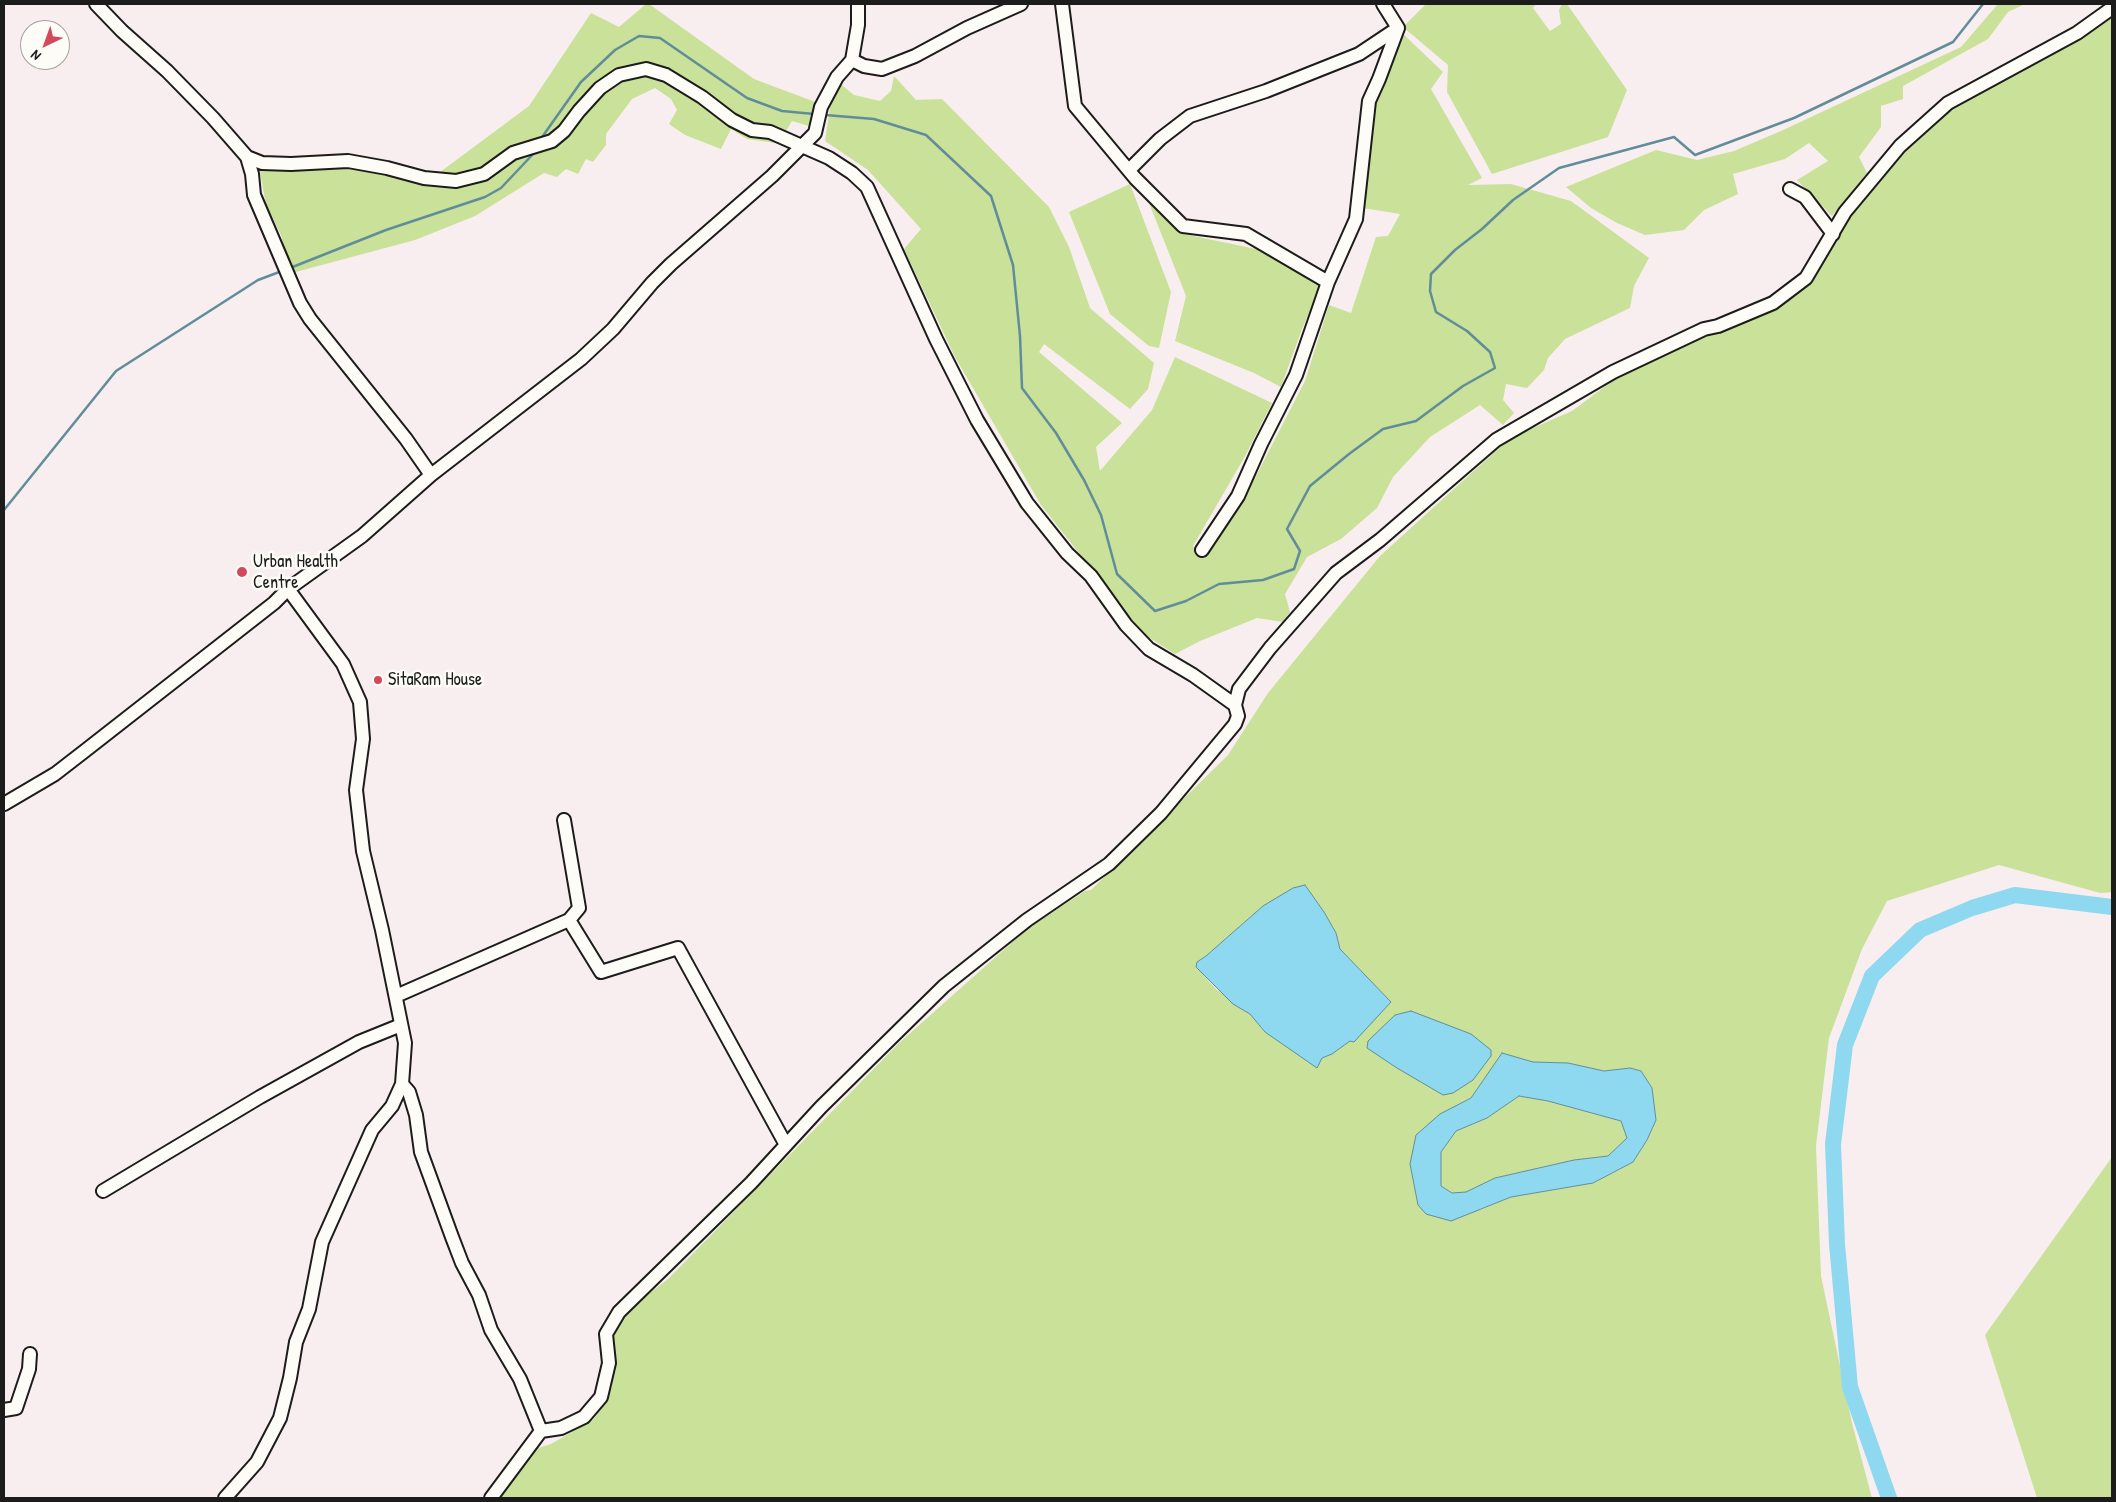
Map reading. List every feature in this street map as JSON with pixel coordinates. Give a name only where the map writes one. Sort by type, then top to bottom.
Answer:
[{"type":"street","points":[[96,4],[122,31],[167,71],[213,118],[247,157],[252,174],[254,195],[300,303],[310,319],[406,439],[431,475]]},
{"type":"street","points":[[4,804],[55,774],[288,589],[362,536],[431,475],[581,359],[613,329],[652,283],[671,264],[772,176],[815,132],[819,123],[821,107],[837,77],[852,60],[858,25],[858,4]]},
{"type":"street","points":[[852,60],[864,66],[882,69],[915,56],[967,28],[1021,4]]},
{"type":"street","points":[[1062,4],[1075,106],[1129,170],[1183,226],[1246,234],[1328,282]]},
{"type":"street","points":[[1382,4],[1398,28]]},
{"type":"street","points":[[490,1498],[541,1431],[561,1428],[584,1417],[601,1397],[609,1363],[606,1334],[619,1312],[751,1183],[821,1106],[944,986],[1027,920],[1109,864],[1161,813],[1235,724],[1238,716],[1235,705],[1239,689],[1270,648],[1336,573],[1380,540],[1496,440],[1613,372],[1704,329],[1718,326],[1773,304],[1806,278],[1845,212],[1900,146],[1948,103],[2077,33],[2112,8]]},
{"type":"street","points":[[1129,170],[1160,139],[1190,116],[1266,91],[1359,54],[1398,28]]},
{"type":"street","points":[[1202,550],[1238,496],[1261,444],[1296,375],[1328,282],[1356,219],[1369,101],[1398,28]]},
{"type":"street","points":[[247,157],[262,163],[291,164],[348,161],[387,168],[424,178],[456,181],[484,174],[513,154],[552,141],[564,131],[600,88],[619,75],[646,69],[666,75],[702,96],[732,120],[752,130],[770,132],[829,158],[852,173],[867,187],[936,339],[973,412],[1027,503],[1068,554],[1092,576],[1126,625],[1149,649],[1193,675],[1235,705]]},
{"type":"street","points":[[1790,189],[1805,197],[1833,234]]},
{"type":"street","points":[[225,1498],[257,1462],[280,1418],[290,1378],[296,1342],[309,1309],[322,1242],[372,1130],[392,1106],[402,1084],[405,1043],[363,851],[356,790],[363,739],[360,702],[343,664],[288,589]]},
{"type":"street","points":[[396,996],[568,920],[579,908],[564,820]]},
{"type":"street","points":[[568,920],[601,972],[678,948],[786,1145]]},
{"type":"street","points":[[104,1192],[268,1092],[360,1042],[402,1025]]},
{"type":"street","points":[[402,1084],[408,1092],[416,1114],[421,1152],[462,1262],[479,1295],[491,1330],[520,1379],[541,1431]]},
{"type":"street","points":[[4,1410],[16,1408],[29,1369],[30,1354]]},
{"type":"green space","points":[[646,4],[649,4],[754,79],[818,103],[809,126],[792,121],[785,133],[787,148],[782,144],[747,139],[731,129],[721,149],[685,135],[669,124],[677,110],[671,99],[655,88],[632,99],[606,134],[606,145],[593,162],[586,159],[578,174],[566,169],[557,177],[544,173],[475,216],[415,240],[292,273],[283,258],[282,237],[266,205],[259,166],[292,170],[323,167],[367,171],[424,184],[529,106],[591,13],[619,27]]},
{"type":"green space","points":[[1426,4],[1536,4],[1533,8],[1550,31],[1561,24],[1559,10],[1562,4],[1567,4],[1627,90],[1608,137],[1492,174],[1447,92],[1448,65],[1403,27]]},
{"type":"green space","points":[[1998,4],[2025,4],[2008,12],[1988,39],[1903,86],[1903,99],[1881,106],[1881,127],[1859,157],[1867,173],[1832,216],[1797,180],[1828,161],[1809,143],[1785,159],[1733,174],[1738,194],[1704,210],[1684,230],[1645,235],[1617,223],[1591,208],[1566,187],[1656,150],[1697,160],[1734,151],[1961,47]]},
{"type":"green space","points":[[2112,12],[2112,892],[2100,893],[1999,865],[1887,901],[1862,949],[1829,1038],[1816,1146],[1821,1276],[1852,1423],[1872,1498],[497,1498],[538,1448],[551,1444],[593,1420],[604,1404],[612,1386],[614,1330],[638,1302],[668,1279],[898,1044],[1027,929],[1085,891],[1091,890],[1228,755],[1268,693],[1380,556],[1510,438],[1572,411],[1627,370],[1660,352],[1773,310],[1828,252],[1843,228],[1851,209],[1915,136],[1962,101]],"holes":[[[1305,885],[1336,933],[1340,949],[1391,1002],[1345,1045],[1322,1058],[1265,1032],[1250,1014],[1216,989],[1196,967],[1197,962],[1263,906]],[[1502,1053],[1533,1062],[1568,1063],[1604,1071],[1630,1068],[1641,1071],[1652,1088],[1656,1120],[1647,1140],[1633,1162],[1593,1183],[1511,1197],[1480,1210],[1418,1205],[1410,1164],[1440,1114],[1471,1098]]]},
{"type":"green space","points":[[1400,31],[1443,72],[1431,89],[1482,178],[1468,185],[1511,184],[1571,201],[1649,258],[1634,286],[1630,308],[1565,339],[1548,358],[1544,370],[1527,388],[1506,384],[1503,400],[1514,413],[1503,425],[1480,405],[1430,437],[1393,477],[1377,508],[1341,539],[1307,557],[1285,594],[1290,612],[1283,622],[1257,618],[1200,641],[1175,654],[1142,633],[1041,505],[955,357],[904,249],[921,229],[868,170],[825,141],[831,101],[838,82],[854,95],[880,101],[891,91],[894,76],[916,100],[942,99],[1049,207],[1069,247],[1090,308],[1154,363],[1148,389],[1130,409],[1044,344],[1039,352],[1122,423],[1096,447],[1100,471],[1152,410],[1175,357],[1272,403],[1244,458],[1193,546],[1198,558],[1227,523],[1255,478],[1305,381],[1329,305],[1351,313],[1376,237],[1388,236],[1400,214],[1363,208],[1371,101]]},
{"type":"green space","points":[[1130,184],[1171,292],[1159,348],[1149,346],[1110,314],[1069,212]]},
{"type":"green space","points":[[1147,198],[1184,234],[1261,250],[1320,286],[1281,387],[1254,373],[1175,341],[1186,296]]},
{"type":"green space","points":[[1519,1096],[1548,1101],[1621,1121],[1627,1138],[1608,1156],[1574,1160],[1495,1178],[1466,1192],[1452,1193],[1441,1186],[1441,1152],[1456,1131],[1487,1118]]},
{"type":"green space","points":[[2112,1157],[2112,1498],[2037,1498],[1985,1335]]},
{"type":"water","points":[[1305,885],[1336,933],[1340,949],[1391,1002],[1354,1042],[1350,1041],[1332,1054],[1322,1058],[1317,1068],[1265,1032],[1250,1014],[1233,1004],[1196,967],[1197,962],[1263,906],[1293,888]]},
{"type":"water","points":[[1411,1011],[1471,1034],[1491,1050],[1491,1056],[1473,1080],[1453,1093],[1443,1095],[1367,1048],[1368,1041],[1395,1015]]},
{"type":"water","points":[[1502,1053],[1533,1062],[1568,1063],[1604,1071],[1630,1068],[1641,1071],[1652,1088],[1656,1120],[1647,1140],[1633,1162],[1593,1183],[1511,1197],[1451,1221],[1426,1214],[1418,1205],[1410,1164],[1416,1135],[1440,1114],[1471,1098]],"holes":[[[1519,1096],[1548,1101],[1621,1121],[1627,1138],[1608,1156],[1574,1160],[1495,1178],[1466,1192],[1452,1193],[1441,1186],[1441,1152],[1456,1131],[1487,1118]]]},
{"type":"waterway","points":[[825,115],[874,119],[926,135],[991,196],[1013,265],[1020,336],[1022,388],[1056,433],[1084,480],[1101,515],[1117,574],[1155,611],[1186,601],[1219,584],[1263,580],[1294,569],[1300,551],[1287,529],[1310,486],[1383,429],[1416,421],[1463,386],[1495,368],[1490,352],[1467,331],[1436,312],[1430,291],[1431,274],[1455,250],[1482,229],[1513,200],[1559,168],[1674,137],[1695,155],[1794,118],[1953,42],[1983,4]]},
{"type":"waterway","points":[[540,140],[581,82],[615,50],[639,36],[660,38],[747,98],[782,111],[814,114]]},
{"type":"waterway","points":[[290,268],[386,230],[485,197],[501,188],[535,152]]},
{"type":"waterway","points":[[4,510],[116,371],[258,280],[282,271]]},
{"type":"waterway","points":[[1889,1498],[1850,1387],[1837,1244],[1833,1144],[1845,1045],[1872,976],[1920,930],[1972,908],[2015,895],[2112,907]]},
{"type":"place","name":"Urban Health Centre","points":[[242,572]]},
{"type":"place","name":"SitaRam House","points":[[378,680]]}]
